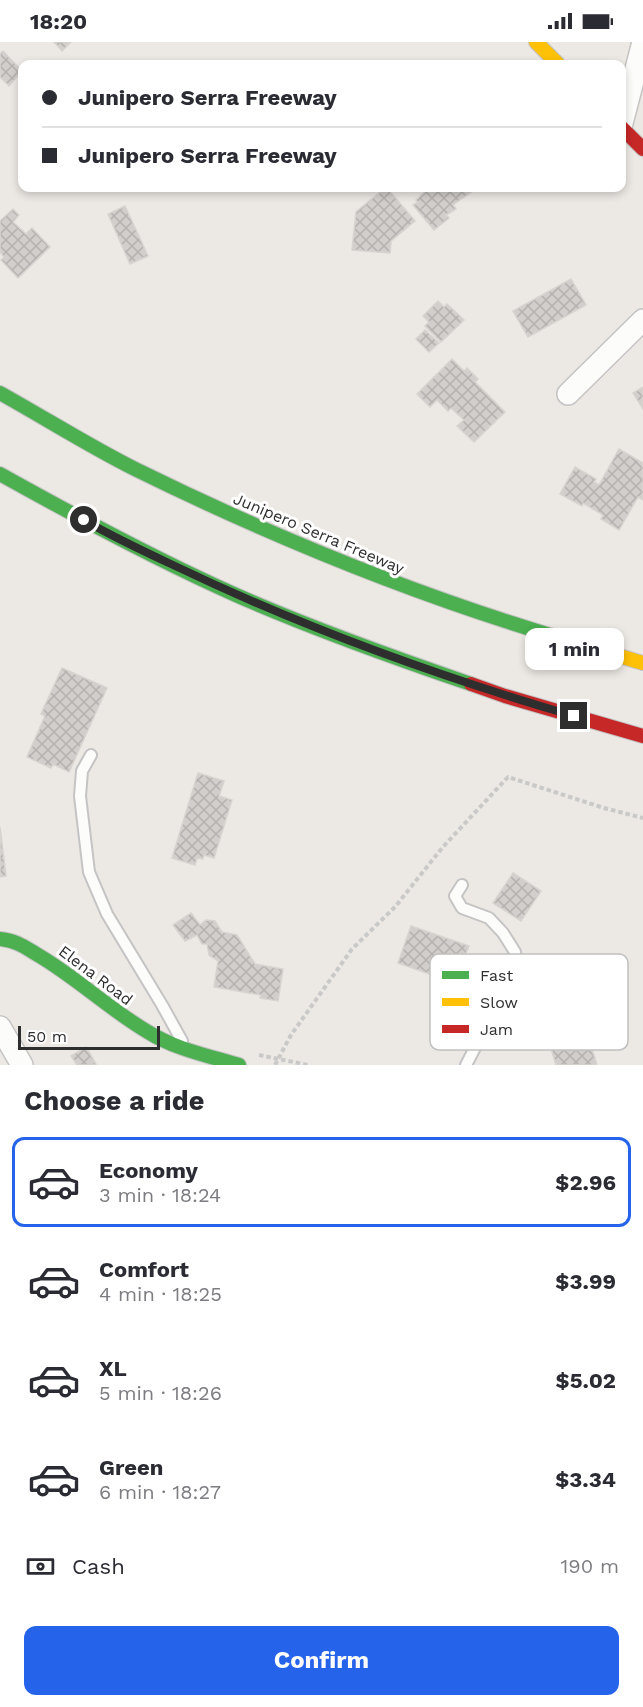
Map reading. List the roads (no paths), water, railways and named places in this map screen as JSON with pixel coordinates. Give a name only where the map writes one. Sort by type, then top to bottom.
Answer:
[{"type":"main road","points":[[536,42],[554,60]]},
{"type":"main road","points":[[626,132],[643,148]]},
{"type":"main road","name":"Junipero Serra Freeway","points":[[0,393],[134,468],[261,528],[391,582],[528,630],[643,663]]},
{"type":"main road","points":[[0,474],[105,532],[256,603],[369,649],[494,692],[643,736]]},
{"type":"main road","name":"Elena Road","points":[[0,939],[14,941],[39,954],[150,1034],[187,1050],[239,1065]]},
{"type":"street","points":[[626,108],[643,42]]},
{"type":"street","points":[[568,394],[643,320]]},
{"type":"street","points":[[0,1027],[22,1065]]},
{"type":"lane","points":[[91,755],[82,771],[81,796],[89,872],[107,914],[187,1050]]},
{"type":"lane","points":[[462,885],[455,896],[462,908],[489,918],[503,933],[515,954]]},
{"type":"lane","points":[[466,1065],[474,1050]]}]
